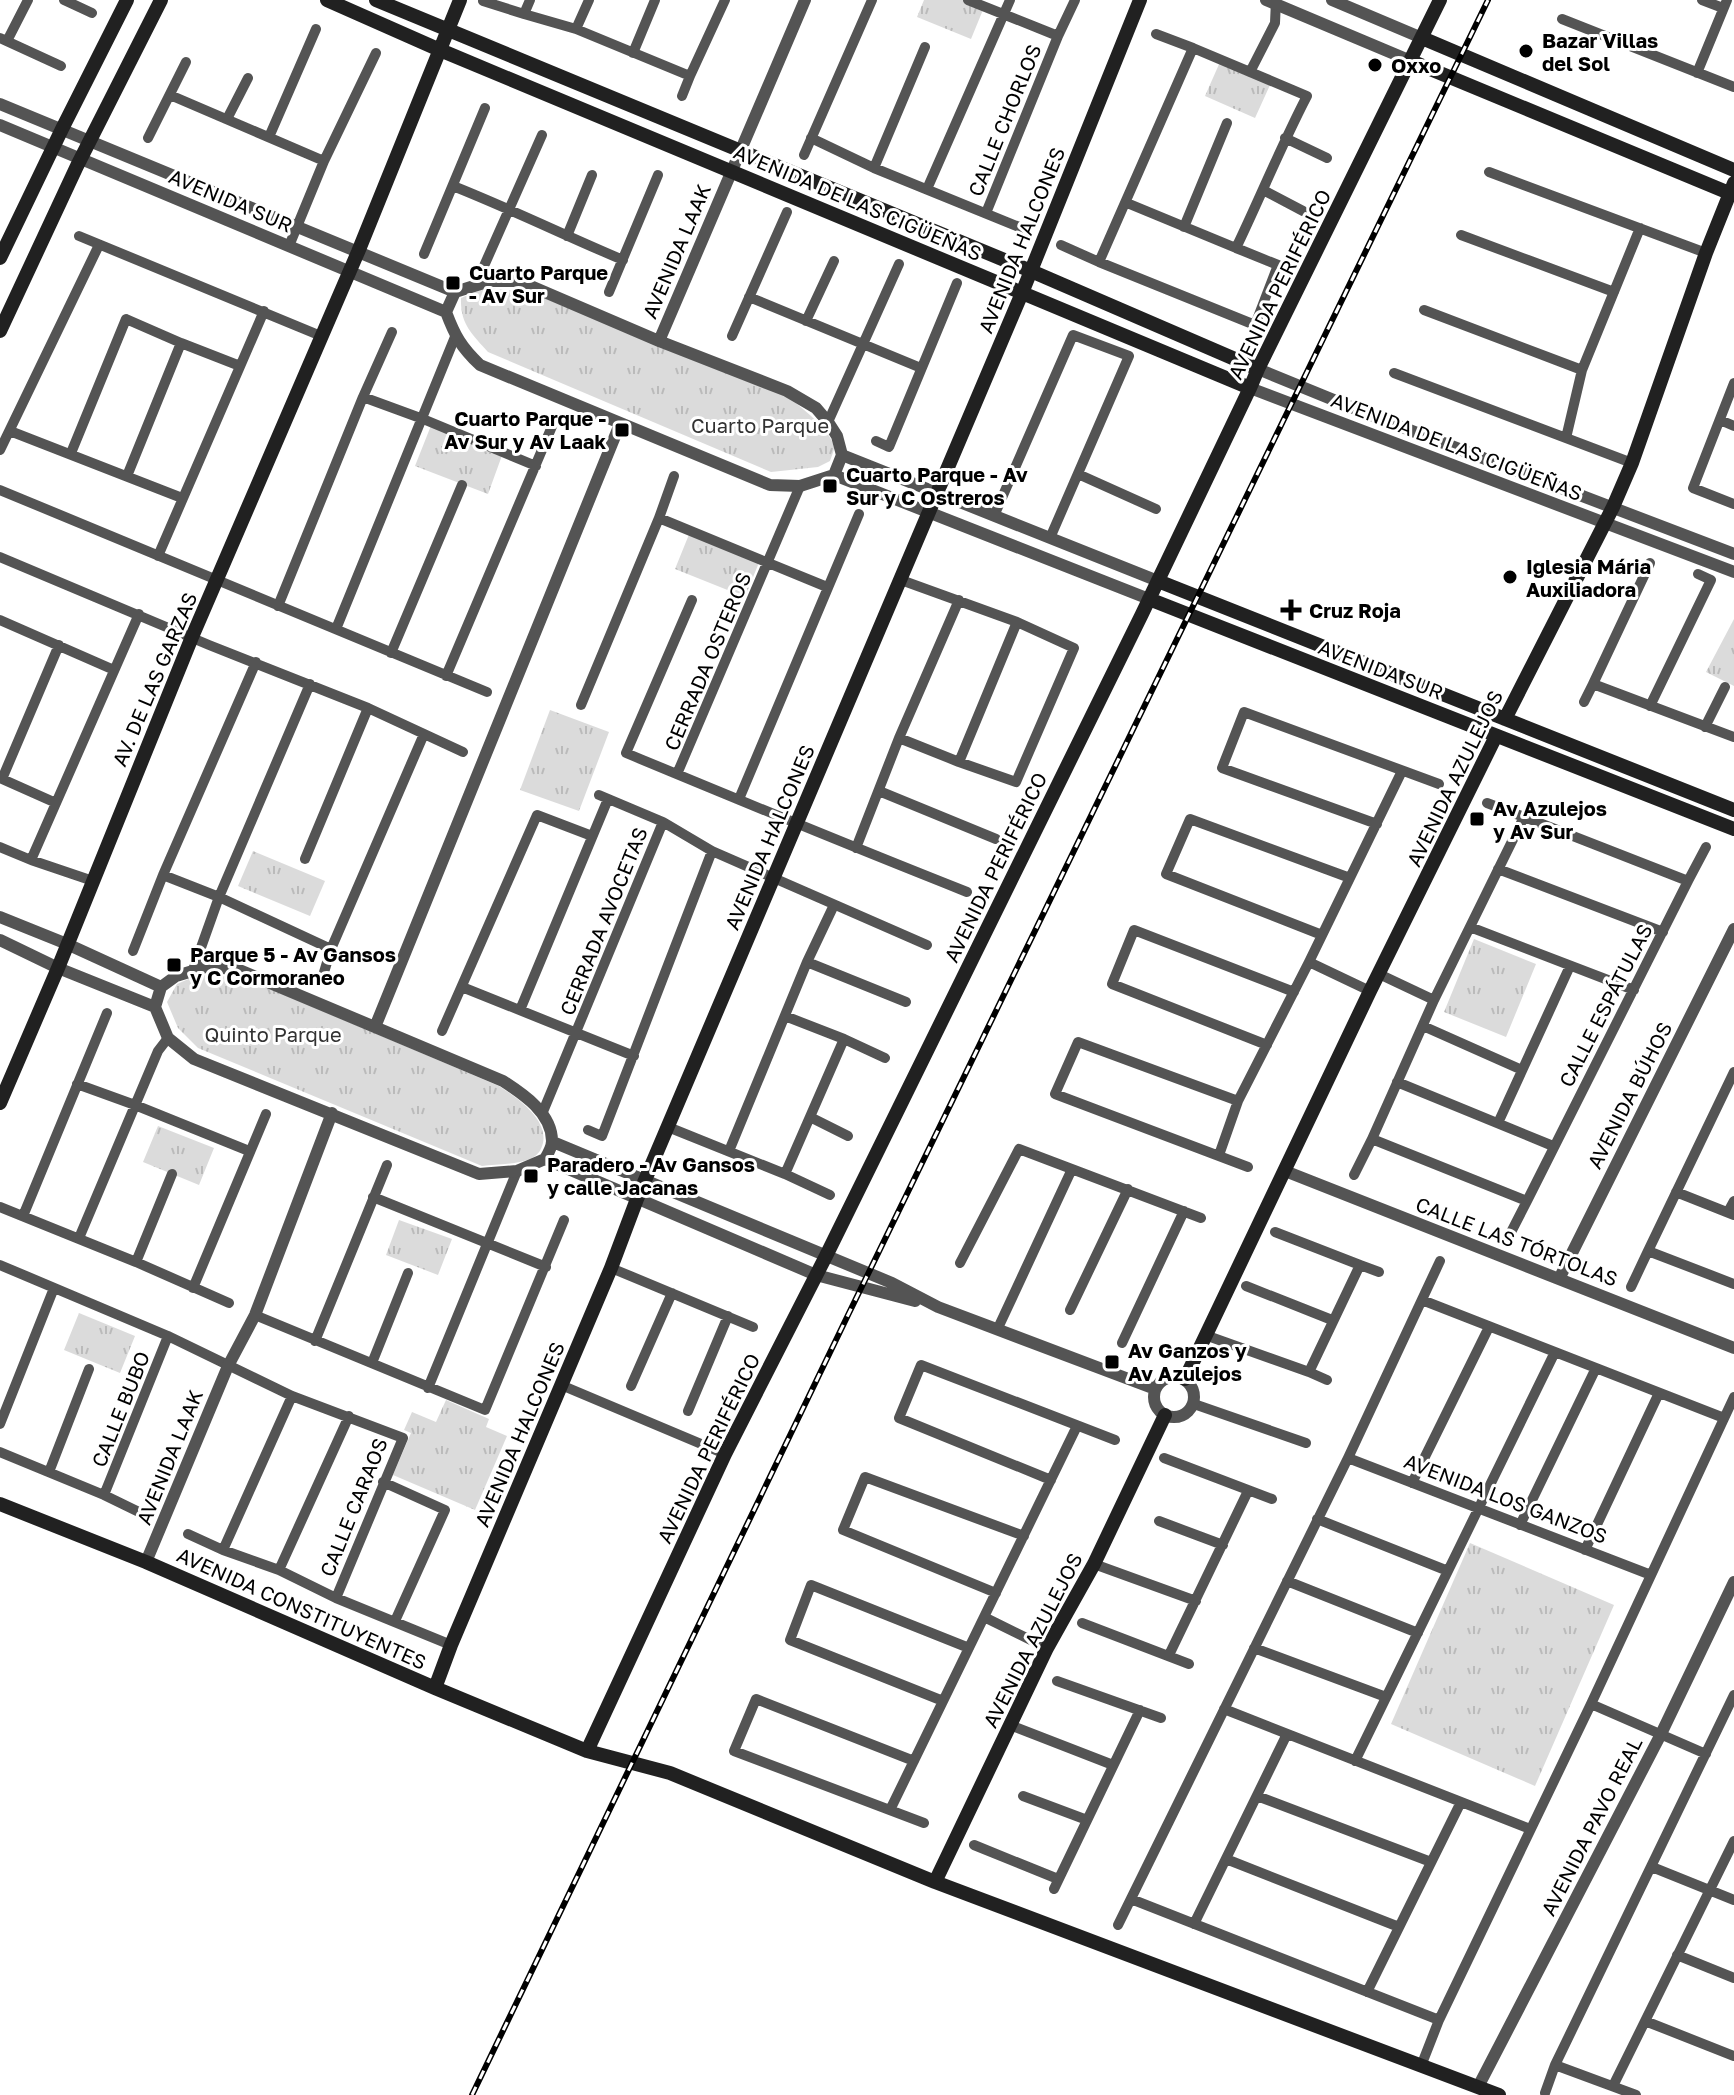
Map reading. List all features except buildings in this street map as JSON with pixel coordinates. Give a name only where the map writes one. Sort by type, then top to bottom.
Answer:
[{"type":"main road","points":[[0,258],[127,0]]},
{"type":"main road","points":[[0,331],[90,140],[161,0]]},
{"type":"main road","name":"AVENIDA DE LAS CIGÜEÑAS","points":[[327,0],[1250,388]]},
{"type":"main road","name":"AVENIDA DE LAS CIGÜEÑAS","points":[[376,0],[1031,271],[1258,369]]},
{"type":"main road","points":[[358,252],[460,0]]},
{"type":"main road","name":"AVENIDA HALCONES","points":[[435,1688],[446,1642],[611,1268],[795,823],[906,582],[936,493],[1022,293],[1140,0]]},
{"type":"main road","name":"AVENIDA PERIFÉRICO","points":[[587,1751],[725,1454],[826,1256],[1158,581],[1258,369],[1440,0]]},
{"type":"main road","points":[[1422,38],[1734,170]]},
{"type":"main road","points":[[1411,61],[1733,191]]},
{"type":"main road","points":[[1496,96],[1505,73]]},
{"type":"main road","name":"AVENIDA AZULEJOS","points":[[1505,719],[1605,524],[1632,463],[1706,253],[1733,191]]},
{"type":"main road","name":"AV. DE LAS GARZAS","points":[[0,1103],[58,968],[87,879],[187,635],[223,582],[314,333],[358,252]]},
{"type":"main road","name":"AVENIDA SUR","points":[[1158,581],[1734,810]]},
{"type":"main road","name":"AVENIDA SUR","points":[[1149,599],[1734,829]]},
{"type":"main road","points":[[1264,644],[1272,626]]},
{"type":"main road","name":"AVENIDA AZULEJOS","points":[[1185,1379],[1496,736]]},
{"type":"main road","name":"AVENIDA AZULEJOS","points":[[935,1882],[1010,1725],[1041,1645],[1094,1564],[1165,1415]]},
{"type":"main road","name":"AVENIDA CONSTITUYENTES","points":[[0,1504],[146,1562],[587,1751],[670,1773],[935,1882],[1499,2095]]},
{"type":"street","points":[[28,0],[4,40],[61,66]]},
{"type":"street","points":[[64,0],[92,13]]},
{"type":"street","points":[[524,14],[530,0]]},
{"type":"street","points":[[576,29],[589,0]]},
{"type":"street","points":[[633,53],[655,0]]},
{"type":"street","points":[[682,96],[725,0]]},
{"type":"street","name":"AVENIDA LAAK","points":[[659,341],[805,0]]},
{"type":"street","points":[[804,155],[872,0]]},
{"type":"street","name":"CALLE CHORLOS","points":[[811,138],[874,168],[986,213],[1058,36],[968,0]]},
{"type":"street","name":"CALLE CHORLOS","points":[[927,189],[1010,0]]},
{"type":"street","points":[[1058,36],[1075,0]]},
{"type":"street","points":[[1332,0],[1422,38]]},
{"type":"street","points":[[1697,73],[1725,4],[1702,0]]},
{"type":"street","points":[[483,1],[576,29],[690,76]]},
{"type":"street","points":[[1272,1],[1411,61]]},
{"type":"street","points":[[1250,72],[1275,23],[1272,1]]},
{"type":"street","points":[[1562,19],[1734,87]]},
{"type":"street","points":[[269,137],[316,29]]},
{"type":"street","points":[[1156,34],[1307,96],[1236,248]]},
{"type":"street","points":[[874,168],[925,47]]},
{"type":"street","points":[[1099,262],[1193,48]]},
{"type":"street","points":[[289,246],[324,161],[376,53]]},
{"type":"street","points":[[148,138],[186,62]]},
{"type":"street","points":[[227,119],[248,78]]},
{"type":"street","points":[[170,95],[324,161]]},
{"type":"street","name":"AVENIDA SUR","points":[[0,104],[298,223],[358,252],[455,292]]},
{"type":"street","points":[[424,254],[485,108]]},
{"type":"street","points":[[1184,227],[1227,123]]},
{"type":"street","name":"AVENIDA SUR","points":[[0,125],[446,312]]},
{"type":"street","points":[[479,279],[519,281],[787,391],[816,408],[837,436],[842,455],[834,475],[798,492],[770,485],[480,365],[463,349],[446,312],[455,292],[479,279],[542,135]]},
{"type":"street","points":[[1285,138],[1327,158]]},
{"type":"street","points":[[1489,172],[1706,253]]},
{"type":"street","points":[[567,236],[592,175]]},
{"type":"street","points":[[609,292],[658,175]]},
{"type":"street","points":[[453,186],[510,208],[623,260]]},
{"type":"street","points":[[1263,190],[1303,211]]},
{"type":"street","points":[[1061,245],[1255,325],[1278,265],[1127,203]]},
{"type":"street","points":[[732,336],[787,212]]},
{"type":"street","points":[[986,213],[1024,229]]},
{"type":"street","points":[[1566,438],[1582,370],[1640,228]]},
{"type":"street","points":[[1461,235],[1614,292]]},
{"type":"street","points":[[79,236],[314,333]]},
{"type":"street","points":[[0,450],[99,245]]},
{"type":"street","points":[[806,321],[834,261]]},
{"type":"street","points":[[828,422],[899,264]]},
{"type":"street","points":[[876,441],[889,447],[957,283]]},
{"type":"street","points":[[749,297],[921,368]]},
{"type":"street","points":[[1424,310],[1582,370]]},
{"type":"street","points":[[158,556],[264,311]]},
{"type":"street","points":[[71,453],[126,319],[240,366]]},
{"type":"street","points":[[278,606],[392,332]]},
{"type":"street","points":[[994,516],[1073,335],[1129,356],[1050,538]]},
{"type":"street","points":[[336,629],[455,337]]},
{"type":"street","points":[[127,476],[181,343]]},
{"type":"street","name":"AVENIDA DE LAS CIGÜEÑAS","points":[[1258,369],[1734,554]]},
{"type":"street","points":[[1394,373],[1632,463]]},
{"type":"street","points":[[1734,383],[1693,488],[1734,504]]},
{"type":"street","name":"AVENIDA DE LAS CIGÜEÑAS","points":[[1250,388],[1734,572]]},
{"type":"street","points":[[363,397],[536,466]]},
{"type":"street","points":[[1720,420],[1734,426]]},
{"type":"street","points":[[446,676],[553,424]]},
{"type":"street","points":[[375,1027],[620,424]]},
{"type":"street","points":[[10,431],[182,498]]},
{"type":"street","name":"AVENIDA SUR","points":[[842,455],[1158,581]]},
{"type":"street","points":[[1078,474],[1156,509]]},
{"type":"street","name":"AVENIDA SUR","points":[[834,475],[1149,599]]},
{"type":"street","points":[[581,705],[674,476]]},
{"type":"street","points":[[391,653],[462,485]]},
{"type":"street","points":[[0,490],[487,692]]},
{"type":"street","name":"CERRADA OSTEROS","points":[[677,774],[798,492]]},
{"type":"street","points":[[739,799],[859,514]]},
{"type":"street","name":"CERRADA OSTEROS","points":[[659,518],[827,587]]},
{"type":"street","points":[[0,557],[368,708],[463,752]]},
{"type":"street","points":[[1584,702],[1650,563]]},
{"type":"street","points":[[1650,706],[1711,580],[1698,574]]},
{"type":"street","points":[[899,738],[1016,782],[1074,648],[1017,622],[906,582]]},
{"type":"street","name":"CERRADA OSTEROS","points":[[692,600],[626,753],[967,892]]},
{"type":"street","points":[[856,848],[899,738],[959,600]]},
{"type":"street","points":[[31,860],[139,614]]},
{"type":"street","points":[[0,622],[114,670]]},
{"type":"street","points":[[959,762],[1017,622]]},
{"type":"street","points":[[56,803],[1,778],[59,645]]},
{"type":"street","points":[[133,951],[256,662]]},
{"type":"street","points":[[193,970],[219,897],[310,684]]},
{"type":"street","points":[[1593,684],[1734,737]]},
{"type":"street","points":[[1705,727],[1725,687]]},
{"type":"street","points":[[305,859],[368,708]]},
{"type":"street","points":[[1377,824],[1222,768],[1244,712],[1439,784]]},
{"type":"street","name":"AVENIDA AZULEJOS","points":[[1496,736],[1505,719]]},
{"type":"street","points":[[322,979],[331,949],[424,734]]},
{"type":"street","points":[[1219,1155],[1238,1101],[1402,771]]},
{"type":"street","points":[[879,791],[996,839]]},
{"type":"street","name":"CERRADA AVOCETAS","points":[[520,1010],[592,836],[603,797],[663,822],[712,851],[927,945]]},
{"type":"street","points":[[1487,803],[1688,881]]},
{"type":"street","points":[[442,1031],[537,815],[592,836]]},
{"type":"street","points":[[1354,1175],[1434,1000],[1524,817]]},
{"type":"street","points":[[1322,935],[1166,874],[1190,819],[1350,878]]},
{"type":"street","name":"CERRADA AVOCETAS","points":[[542,1114],[663,822]]},
{"type":"street","points":[[0,847],[87,879]]},
{"type":"street","name":"CALLE ESPÁTULAS","points":[[1507,1240],[1706,847]]},
{"type":"street","points":[[588,1130],[602,1136],[712,851]]},
{"type":"street","points":[[1498,869],[1663,932]]},
{"type":"street","points":[[163,875],[219,897],[331,949]]},
{"type":"street","points":[[729,1151],[807,962],[834,905]]},
{"type":"street","points":[[155,1007],[58,968],[0,939],[5,919],[161,987]]},
{"type":"street","points":[[1470,927],[1634,990]]},
{"type":"street","name":"AVENIDA BÚHOS","points":[[1559,1279],[1734,929]]},
{"type":"street","points":[[1267,1045],[1112,984],[1134,930],[1294,992]]},
{"type":"street","points":[[807,962],[906,1002]]},
{"type":"street","points":[[1309,962],[1370,991]]},
{"type":"street","points":[[1498,1123],[1570,966]]},
{"type":"street","points":[[206,967],[237,969],[375,1027],[503,1081],[528,1097],[542,1114],[553,1142],[545,1159],[517,1171],[479,1174],[194,1059],[168,1038],[155,1007],[161,987],[176,976],[206,967]]},
{"type":"street","points":[[1379,974],[1434,1000]]},
{"type":"street","name":"CERRADA AVOCETAS","points":[[462,987],[634,1056]]},
{"type":"street","points":[[23,1216],[107,1013]]},
{"type":"street","points":[[785,1016],[885,1058]]},
{"type":"street","points":[[1423,1026],[1522,1070]]},
{"type":"street","points":[[79,1238],[158,1051],[168,1038]]},
{"type":"street","points":[[785,1174],[844,1039]]},
{"type":"street","points":[[1238,1101],[1078,1042],[1055,1094],[1248,1167]]},
{"type":"street","points":[[1631,1287],[1734,1072]]},
{"type":"street","points":[[1397,1082],[1553,1146]]},
{"type":"street","points":[[77,1084],[249,1151]]},
{"type":"street","name":"AVENIDA LAAK","points":[[146,1562],[228,1366],[255,1315],[332,1113]]},
{"type":"street","points":[[193,1288],[266,1114]]},
{"type":"street","points":[[810,1117],[848,1136]]},
{"type":"street","points":[[668,1127],[830,1195]]},
{"type":"street","points":[[1372,1139],[1527,1201]]},
{"type":"street","points":[[553,1142],[826,1256],[890,1289],[1155,1389]]},
{"type":"street","points":[[960,1263],[1019,1149],[1201,1218]]},
{"type":"street","points":[[545,1159],[816,1275],[853,1285],[890,1289]]},
{"type":"street","points":[[315,1341],[387,1165]]},
{"type":"street","points":[[998,1328],[1072,1169]]},
{"type":"street","points":[[428,1388],[517,1171]]},
{"type":"street","name":"CALLE LAS TÓRTOLAS","points":[[1285,1171],[1734,1348]]},
{"type":"street","points":[[136,1262],[172,1174]]},
{"type":"street","points":[[1070,1310],[1128,1189]]},
{"type":"street","points":[[1676,1192],[1731,1214],[1734,1201]]},
{"type":"street","points":[[373,1197],[546,1267]]},
{"type":"street","points":[[0,1207],[229,1303]]},
{"type":"street","points":[[1122,1343],[1184,1211]]},
{"type":"street","points":[[255,1315],[485,1410],[564,1220]]},
{"type":"street","points":[[1275,1232],[1379,1272]]},
{"type":"street","points":[[1648,1251],[1734,1284]]},
{"type":"street","points":[[1118,1925],[1348,1458],[1440,1261]]},
{"type":"street","name":"CALLE BUBO","points":[[0,1265],[168,1336],[241,1372]]},
{"type":"street","points":[[1309,1372],[1360,1265]]},
{"type":"street","points":[[611,1268],[753,1327]]},
{"type":"street","points":[[853,1285],[860,1271]]},
{"type":"street","points":[[372,1363],[408,1273]]},
{"type":"street","points":[[1246,1286],[1332,1320]]},
{"type":"street","points":[[0,1424],[54,1288]]},
{"type":"street","points":[[631,1386],[672,1293]]},
{"type":"street","points":[[1422,1300],[1724,1418]]},
{"type":"street","points":[[688,1411],[728,1316]]},
{"type":"street","points":[[1412,1483],[1489,1327]]},
{"type":"street","points":[[1205,1335],[1327,1380]]},
{"type":"street","name":"CALLE BUBO","points":[[104,1495],[168,1336]]},
{"type":"street","points":[[1355,1761],[1555,1352]]},
{"type":"street","points":[[1051,1480],[899,1418],[921,1365],[1115,1440]]},
{"type":"street","points":[[1520,1525],[1596,1368]]},
{"type":"street","points":[[49,1472],[89,1369]]},
{"type":"street","name":"CALLE CARAOS","points":[[241,1372],[292,1396],[403,1438],[336,1598]]},
{"type":"street","points":[[1168,1377],[1185,1379],[1192,1387],[1195,1398],[1190,1410],[1179,1417],[1160,1412],[1154,1401],[1155,1389],[1168,1377]]},
{"type":"street","points":[[561,1385],[725,1454]]},
{"type":"street","points":[[1585,1550],[1659,1393]]},
{"type":"street","points":[[223,1550],[292,1396]]},
{"type":"street","points":[[1423,2061],[1439,2020],[1734,1397]]},
{"type":"street","points":[[1194,1404],[1306,1443]]},
{"type":"street","name":"CALLE CARAOS","points":[[279,1570],[349,1416]]},
{"type":"street","points":[[890,1810],[1077,1426]]},
{"type":"street","name":"CALLE BUBO","points":[[0,1452],[141,1513]]},
{"type":"street","points":[[1164,1458],[1272,1499]]},
{"type":"street","name":"AVENIDA LOS GANZOS","points":[[1348,1458],[1651,1575]]},
{"type":"street","points":[[996,1593],[843,1530],[865,1477],[1024,1536]]},
{"type":"street","points":[[383,1482],[445,1510],[395,1621]]},
{"type":"street","points":[[1169,1655],[1248,1491]]},
{"type":"street","points":[[1317,1519],[1448,1571]]},
{"type":"street","points":[[1159,1521],[1223,1545]]},
{"type":"street","name":"CALLE CARAOS","points":[[188,1534],[446,1642]]},
{"type":"street","points":[[1094,1564],[1196,1601]]},
{"type":"street","points":[[1287,1581],[1418,1633]]},
{"type":"street","name":"AVENIDA PAVO REAL","points":[[1478,2087],[1661,1734],[1734,1582]]},
{"type":"street","points":[[943,1701],[790,1640],[811,1585],[969,1648]]},
{"type":"street","points":[[984,1617],[1041,1645]]},
{"type":"street","points":[[1082,1623],[1189,1664]]},
{"type":"street","points":[[1254,1648],[1386,1697]]},
{"type":"street","points":[[1057,1681],[1161,1718]]},
{"type":"street","points":[[1545,2093],[1555,2065],[1734,1695]]},
{"type":"street","points":[[914,1761],[756,1699],[734,1751],[924,1823]]},
{"type":"street","points":[[1591,1704],[1706,1754]]},
{"type":"street","points":[[1224,1709],[1530,1829]]},
{"type":"street","points":[[974,1845],[1056,1884],[1140,1710]]},
{"type":"street","points":[[1010,1725],[1113,1765]]},
{"type":"street","points":[[1194,1924],[1287,1734]]},
{"type":"street","points":[[1023,1796],[1087,1820]]},
{"type":"street","points":[[1257,1796],[1431,1862]]},
{"type":"street","points":[[1367,1992],[1461,1802]]},
{"type":"street","points":[[1613,2086],[1734,1841]]},
{"type":"street","points":[[1226,1859],[1399,1927]]},
{"type":"street","points":[[1652,1867],[1734,1900]]},
{"type":"street","points":[[1131,1899],[1439,2020]]},
{"type":"street","points":[[1677,1955],[1734,1978]]},
{"type":"street","points":[[1645,2021],[1734,2056]]},
{"type":"street","points":[[1555,2065],[1636,2095]]},
{"type":"green space","points":[[924,0],[973,0],[985,5],[971,39],[917,17]]},
{"type":"green space","points":[[1220,62],[1270,85],[1255,118],[1205,96]]},
{"type":"green space","name":"Cuarto Parque","points":[[485,288],[529,292],[785,394],[828,434],[834,448],[830,461],[818,467],[771,472],[488,352],[468,328],[461,307],[461,298]]},
{"type":"green space","points":[[432,423],[504,450],[488,494],[415,466]]},
{"type":"green space","points":[[690,532],[760,560],[745,597],[675,569]]},
{"type":"green space","points":[[1734,619],[1734,686],[1706,672]]},
{"type":"green space","points":[[550,710],[609,732],[579,811],[520,790]]},
{"type":"green space","points":[[253,851],[325,881],[310,916],[238,886]]},
{"type":"green space","points":[[1474,939],[1536,964],[1506,1037],[1444,1012]]},
{"type":"green space","name":"Quinto Parque","points":[[200,974],[245,978],[499,1086],[536,1118],[543,1134],[540,1150],[526,1160],[482,1166],[198,1048],[178,1028],[167,1002],[177,984]]},
{"type":"green space","points":[[158,1126],[214,1148],[199,1185],[143,1162]]},
{"type":"green space","points":[[399,1220],[452,1239],[438,1275],[386,1255]]},
{"type":"green space","points":[[79,1313],[135,1336],[120,1373],[64,1350]]},
{"type":"green space","points":[[446,1400],[489,1419],[486,1427],[507,1436],[475,1510],[393,1475],[411,1433],[404,1430],[412,1412],[436,1422]]},
{"type":"green space","points":[[1470,1543],[1614,1605],[1535,1786],[1391,1724]]},
{"type":"railway","points":[[472,2095],[1488,0]]},
{"type":"place","name":"Bazar Villas del Sol","points":[[1526,51]]},
{"type":"place","name":"Oxxo","points":[[1375,65]]},
{"type":"place","name":"Cuarto Parque - Av Sur","points":[[453,283]]},
{"type":"place","name":"Cuarto Parque - Av Sur y Av Laak","points":[[622,430]]},
{"type":"place","name":"Cuarto Parque - Av Sur y C Ostreros","points":[[830,486]]},
{"type":"place","name":"Iglesia Mária Auxiliadora","points":[[1510,577]]},
{"type":"place","name":"Cruz Roja","points":[[1291,610]]},
{"type":"place","name":"Av Azulejos y Av Sur","points":[[1477,819]]},
{"type":"place","name":"Parque 5 - Av Gansos y C Cormoraneo","points":[[174,965]]},
{"type":"place","name":"Paradero - Av Gansos y calle Jacanas","points":[[531,1176]]},
{"type":"place","name":"Av Ganzos y Av Azulejos","points":[[1112,1362]]}]
